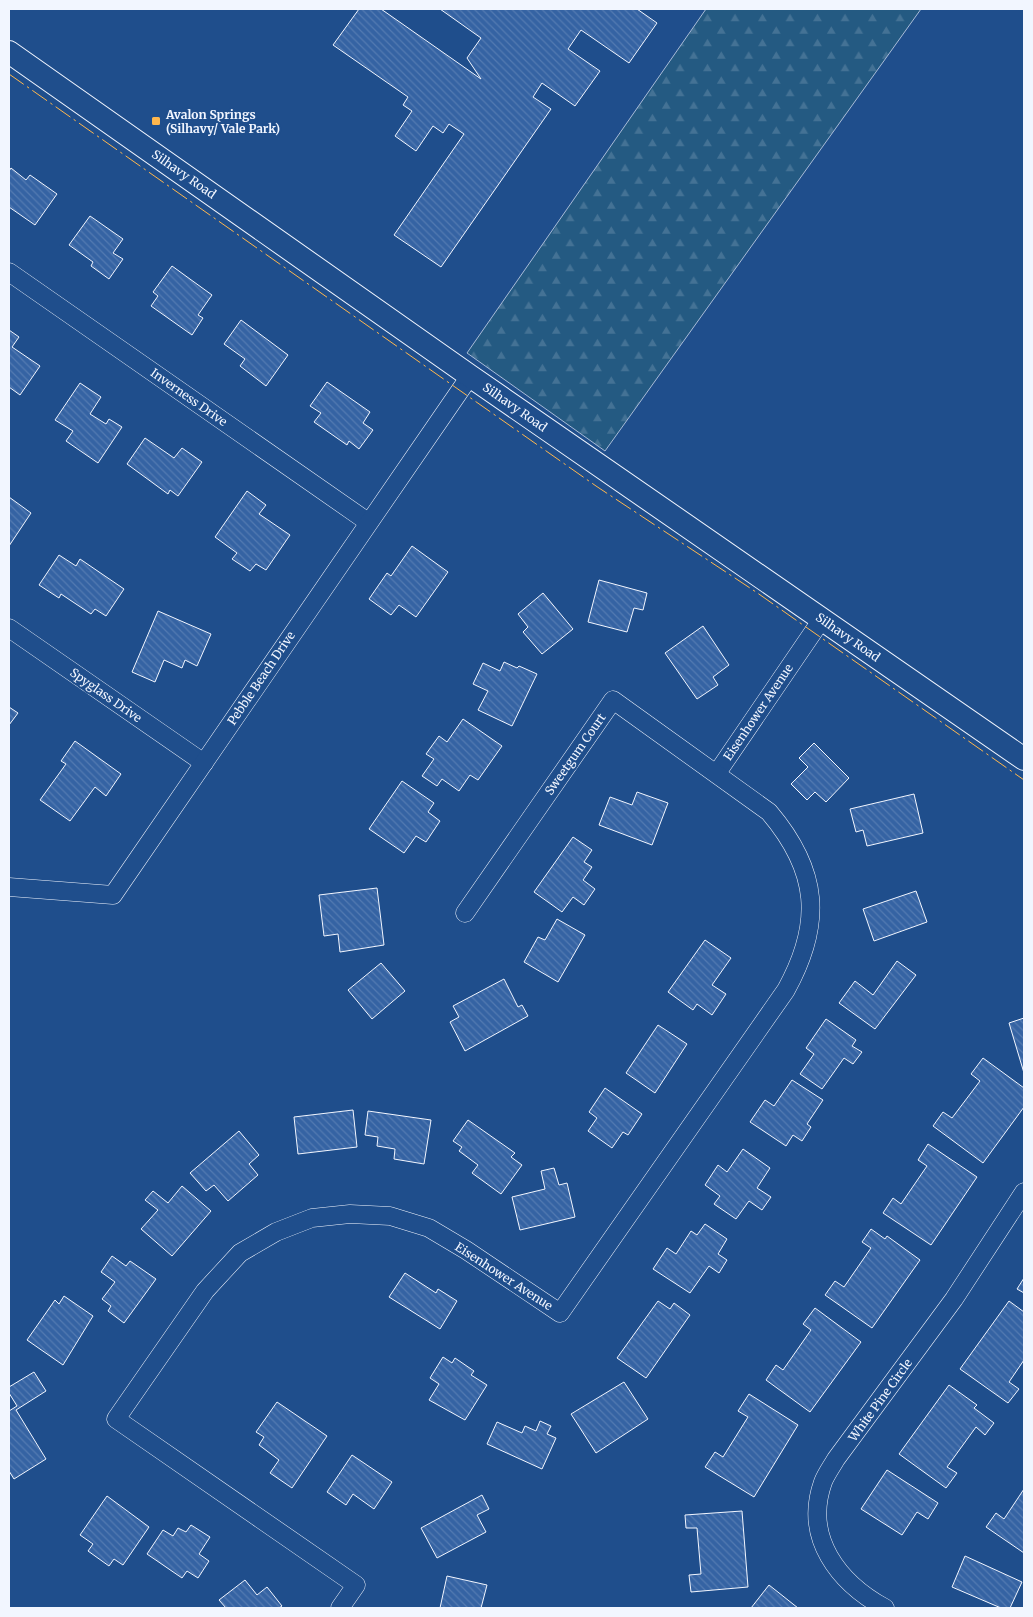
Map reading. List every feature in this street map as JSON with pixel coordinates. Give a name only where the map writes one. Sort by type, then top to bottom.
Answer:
[{"type":"street","name":"Silhavy Road","points":[[9,52],[470,376],[1024,759]]},
{"type":"street","name":"Inverness Drive","points":[[9,272],[368,522]]},
{"type":"street","name":"Pebble Beach Drive","points":[[9,887],[114,895],[368,522],[470,376]]},
{"type":"street","name":"Eisenhower Avenue","points":[[340,1608],[356,1585],[116,1419],[205,1291],[240,1253],[276,1232],[312,1218],[350,1214],[390,1216],[429,1228],[466,1250],[560,1313],[786,990],[799,966],[808,939],[810,910],[808,879],[798,854],[785,831],[769,812],[717,773],[822,619]]},
{"type":"street","name":"Spyglass Drive","points":[[9,628],[204,763]]},
{"type":"street","name":"Sweetgum Court","points":[[465,913],[613,700],[717,773]]},
{"type":"street","name":"White Pine Circle","points":[[885,1608],[852,1585],[832,1564],[822,1543],[818,1521],[820,1498],[824,1482],[836,1459],[954,1299],[1024,1192]]},
{"type":"green space","points":[[706,9],[921,9],[605,451],[467,353]]},
{"type":"building","points":[[359,9],[381,9],[481,79],[467,58],[481,38],[440,9],[637,9],[657,23],[629,63],[581,30],[568,49],[600,71],[575,106],[542,83],[533,97],[551,109],[441,267],[394,235],[464,134],[449,124],[443,133],[433,126],[416,151],[395,136],[412,111],[403,105],[408,97],[333,45]]},
{"type":"building","points":[[11,168],[26,180],[30,175],[57,194],[35,225],[9,207],[9,171]]},
{"type":"building","points":[[90,216],[123,239],[113,253],[123,259],[109,279],[91,266],[93,262],[69,245]]},
{"type":"building","points":[[172,266],[212,295],[198,315],[203,318],[192,335],[151,306],[158,296],[153,292]]},
{"type":"building","points":[[241,320],[288,355],[266,386],[240,366],[245,359],[224,344]]},
{"type":"building","points":[[9,330],[19,337],[12,347],[40,366],[20,395],[9,387]]},
{"type":"building","points":[[327,382],[370,412],[363,423],[373,430],[359,449],[349,441],[347,445],[314,422],[321,413],[310,406]]},
{"type":"building","points":[[80,383],[101,397],[90,414],[106,424],[109,419],[122,427],[98,463],[66,441],[73,431],[55,420]]},
{"type":"building","points":[[145,438],[174,458],[182,448],[202,462],[178,496],[170,490],[168,494],[127,464]]},
{"type":"building","points":[[247,491],[266,505],[259,514],[290,535],[266,570],[256,564],[250,571],[232,559],[237,553],[215,537]]},
{"type":"building","points":[[9,497],[31,513],[9,546]]},
{"type":"building","points":[[412,546],[448,572],[416,617],[399,605],[391,615],[369,599],[387,573],[391,576]]},
{"type":"building","points":[[59,555],[76,566],[80,559],[124,589],[106,616],[95,609],[91,614],[61,594],[59,598],[39,585]]},
{"type":"building","points":[[599,580],[647,593],[643,610],[634,608],[627,632],[588,622]]},
{"type":"building","points":[[543,593],[573,629],[542,654],[523,632],[528,627],[518,614]]},
{"type":"building","points":[[158,611],[211,634],[197,666],[185,660],[182,668],[164,660],[155,682],[132,672]]},
{"type":"building","points":[[703,626],[729,665],[713,677],[718,685],[697,699],[665,653]]},
{"type":"building","points":[[504,662],[537,674],[512,726],[478,710],[488,691],[473,684],[483,663],[500,671]]},
{"type":"building","points":[[9,707],[18,713],[9,725]]},
{"type":"building","points":[[463,719],[502,746],[478,780],[470,775],[459,791],[442,779],[437,786],[422,776],[434,759],[426,754],[439,736],[447,742]]},
{"type":"building","points":[[75,741],[121,774],[106,796],[95,787],[70,821],[40,800],[66,764],[61,761]]},
{"type":"building","points":[[814,743],[849,778],[826,802],[815,792],[807,800],[791,784],[808,767],[799,758]]},
{"type":"building","points":[[402,781],[434,803],[428,812],[440,821],[426,842],[416,836],[404,853],[369,829]]},
{"type":"building","points":[[637,792],[668,803],[652,845],[599,825],[610,797],[632,805]]},
{"type":"building","points":[[914,794],[923,833],[867,846],[863,830],[856,832],[850,809]]},
{"type":"building","points":[[573,837],[592,850],[584,862],[592,867],[583,880],[595,889],[584,905],[573,897],[562,912],[534,892]]},
{"type":"building","points":[[377,888],[384,945],[340,952],[338,934],[324,936],[319,895]]},
{"type":"building","points":[[916,891],[927,922],[874,941],[863,909]]},
{"type":"building","points":[[557,919],[585,935],[558,982],[524,962],[538,937],[545,940]]},
{"type":"building","points":[[705,940],[731,958],[712,985],[726,994],[712,1015],[697,1004],[693,1010],[668,992]]},
{"type":"building","points":[[897,961],[916,975],[875,1029],[839,1003],[855,981],[873,995]]},
{"type":"building","points":[[381,963],[405,991],[372,1019],[348,990]]},
{"type":"building","points":[[504,979],[518,1007],[522,1005],[528,1016],[465,1051],[450,1022],[459,1017],[453,1006]]},
{"type":"building","points":[[1024,1018],[1024,1073],[1009,1023]]},
{"type":"building","points":[[826,1019],[856,1040],[852,1046],[862,1052],[853,1064],[844,1058],[822,1089],[800,1074],[814,1054],[806,1048]]},
{"type":"building","points":[[658,1025],[687,1044],[655,1093],[626,1073]]},
{"type":"building","points":[[983,1058],[1024,1088],[1024,1107],[983,1163],[933,1126],[943,1112],[952,1118],[980,1081],[971,1074]]},
{"type":"building","points":[[792,1080],[823,1100],[807,1124],[811,1127],[802,1141],[793,1135],[786,1146],[750,1122],[765,1100],[774,1106]]},
{"type":"building","points":[[605,1088],[642,1114],[628,1135],[623,1132],[612,1148],[588,1131],[597,1118],[589,1112]]},
{"type":"building","points":[[353,1110],[357,1147],[298,1154],[294,1117]]},
{"type":"building","points":[[368,1111],[431,1120],[424,1164],[394,1159],[395,1149],[377,1146],[378,1137],[365,1135]]},
{"type":"building","points":[[468,1120],[515,1153],[511,1157],[522,1165],[501,1194],[472,1173],[478,1165],[459,1151],[462,1147],[453,1141]]},
{"type":"building","points":[[239,1131],[259,1155],[249,1164],[258,1175],[228,1201],[214,1185],[206,1191],[190,1173]]},
{"type":"building","points":[[928,1144],[977,1177],[931,1245],[883,1213],[893,1198],[901,1204],[927,1166],[918,1160]]},
{"type":"building","points":[[743,1149],[770,1168],[757,1188],[771,1197],[762,1210],[749,1201],[736,1219],[714,1204],[720,1196],[705,1185],[718,1165],[727,1172]]},
{"type":"building","points":[[554,1168],[559,1185],[567,1183],[575,1217],[520,1230],[512,1197],[545,1189],[541,1171]]},
{"type":"building","points":[[182,1186],[211,1211],[172,1256],[141,1229],[158,1210],[145,1200],[153,1191],[168,1203]]},
{"type":"building","points":[[705,1224],[727,1239],[718,1254],[727,1260],[719,1273],[709,1266],[690,1293],[653,1269],[667,1248],[676,1254],[691,1231],[697,1235]]},
{"type":"building","points":[[871,1229],[885,1239],[887,1236],[920,1260],[872,1328],[825,1295],[835,1281],[844,1287],[871,1248],[862,1242]]},
{"type":"building","points":[[112,1256],[126,1266],[130,1261],[156,1279],[124,1323],[108,1311],[111,1306],[102,1299],[115,1282],[101,1272]]},
{"type":"building","points":[[405,1273],[436,1293],[438,1289],[457,1301],[440,1329],[389,1297]]},
{"type":"building","points":[[1024,1278],[1024,1293],[1017,1289]]},
{"type":"building","points":[[64,1296],[93,1316],[63,1365],[27,1340],[55,1300],[59,1304]]},
{"type":"building","points":[[658,1301],[670,1309],[674,1303],[690,1315],[646,1378],[617,1358]]},
{"type":"building","points":[[1009,1301],[1024,1312],[1024,1360],[1009,1382],[1019,1389],[1008,1403],[960,1369]]},
{"type":"building","points":[[815,1308],[861,1342],[810,1412],[766,1380],[776,1365],[783,1370],[811,1330],[803,1324]]},
{"type":"building","points":[[443,1357],[452,1363],[455,1358],[474,1371],[471,1375],[487,1385],[465,1420],[429,1400],[439,1384],[430,1378]]},
{"type":"building","points":[[34,1372],[46,1391],[16,1410],[46,1459],[14,1479],[9,1471],[9,1411],[17,1406],[9,1393],[9,1387]]},
{"type":"building","points":[[624,1382],[648,1419],[596,1453],[571,1414]]},
{"type":"building","points":[[949,1385],[977,1405],[974,1408],[994,1423],[985,1435],[976,1427],[947,1467],[957,1473],[946,1488],[899,1454]]},
{"type":"building","points":[[749,1394],[798,1425],[754,1497],[705,1467],[715,1452],[723,1457],[748,1417],[738,1411]]},
{"type":"building","points":[[277,1402],[327,1436],[292,1488],[270,1473],[279,1460],[259,1445],[264,1437],[256,1432]]},
{"type":"building","points":[[540,1421],[551,1426],[547,1434],[556,1438],[542,1469],[487,1444],[497,1422],[522,1433],[525,1426],[536,1431]]},
{"type":"building","points":[[352,1455],[392,1482],[374,1509],[353,1494],[346,1505],[327,1492]]},
{"type":"building","points":[[887,1470],[938,1503],[928,1519],[917,1512],[902,1535],[861,1509]]},
{"type":"building","points":[[1024,1489],[1024,1553],[986,1527],[996,1513],[1004,1519]]},
{"type":"building","points":[[482,1495],[489,1509],[477,1515],[486,1532],[437,1558],[421,1528]]},
{"type":"building","points":[[107,1496],[149,1527],[123,1565],[114,1559],[109,1566],[88,1551],[93,1544],[80,1535]]},
{"type":"building","points":[[742,1511],[748,1587],[691,1592],[689,1575],[701,1574],[697,1528],[686,1528],[685,1515]]},
{"type":"building","points":[[191,1525],[210,1537],[199,1554],[209,1561],[198,1578],[187,1571],[182,1578],[147,1554],[163,1530],[173,1536],[178,1528],[186,1532]]},
{"type":"building","points":[[965,1556],[1022,1582],[1010,1608],[1001,1608],[952,1587]]},
{"type":"building","points":[[447,1576],[487,1585],[481,1608],[440,1608]]},
{"type":"building","points":[[245,1580],[257,1595],[267,1587],[282,1606],[279,1608],[226,1608],[219,1600]]},
{"type":"building","points":[[769,1585],[798,1608],[751,1608]]},
{"type":"power","points":[[9,74],[596,486],[756,592],[1024,780]]},
{"type":"place","name":"Avalon Springs (Silhavy/ Vale Park)","points":[[156,121]]}]
